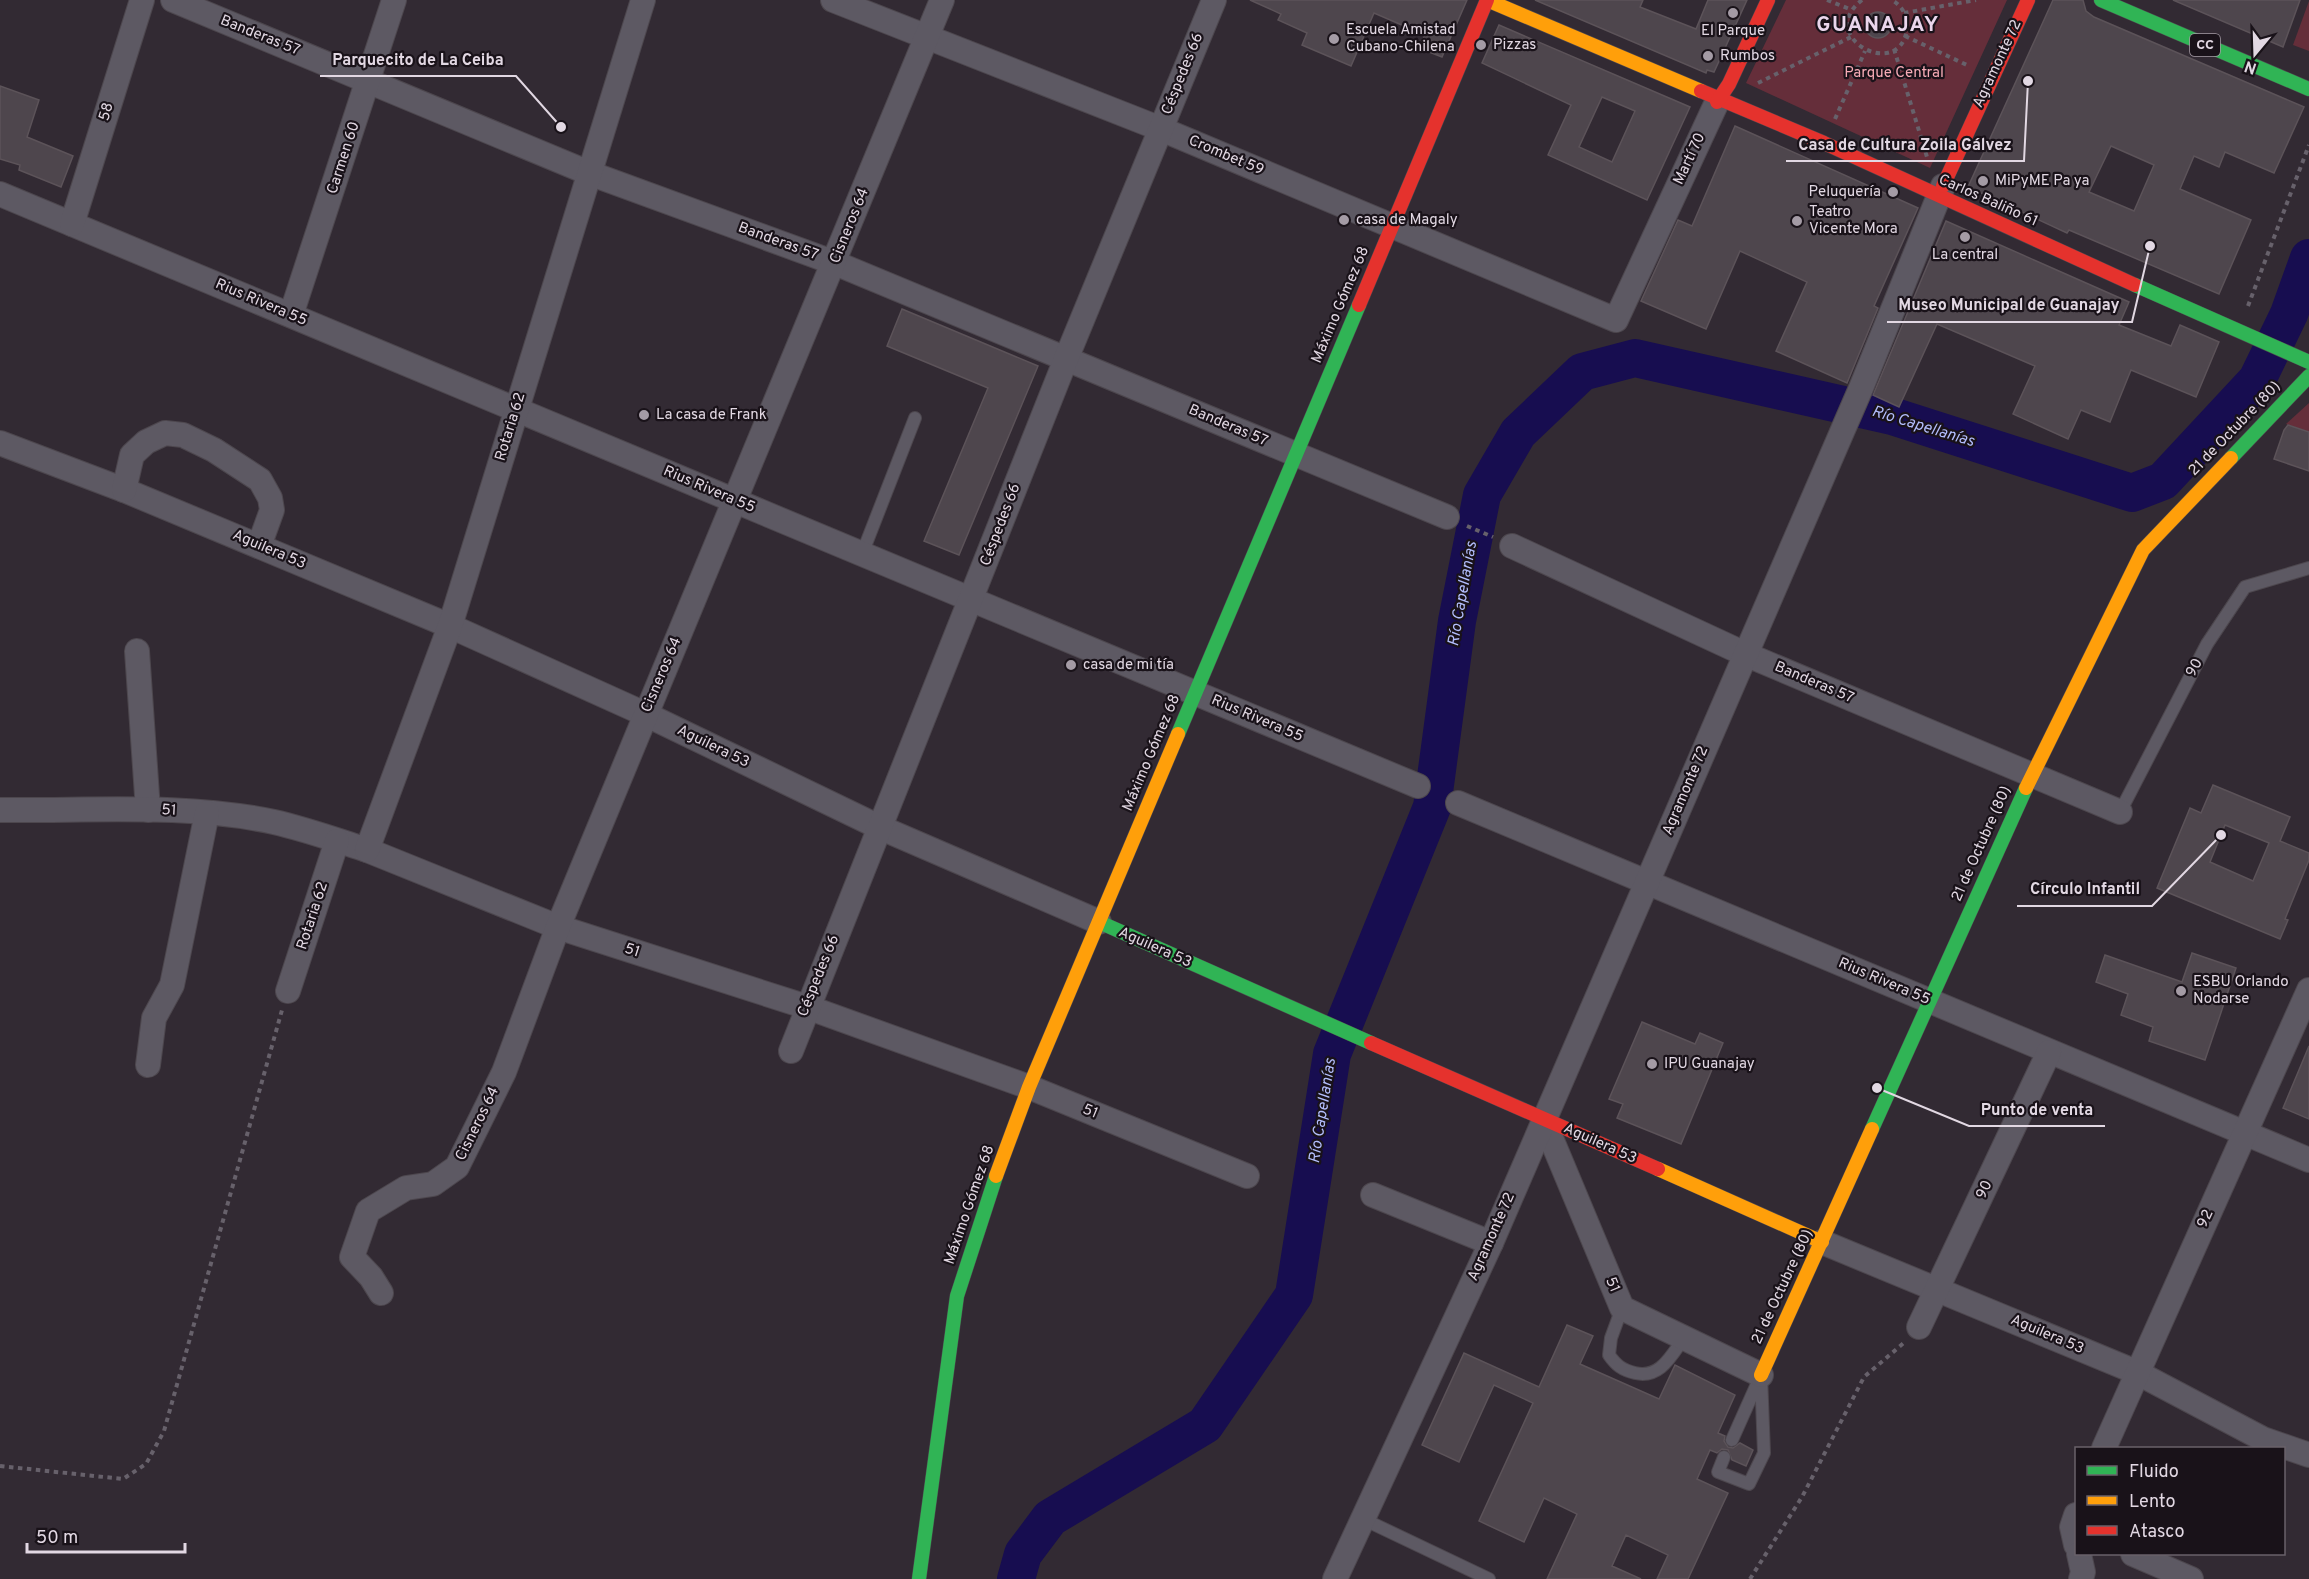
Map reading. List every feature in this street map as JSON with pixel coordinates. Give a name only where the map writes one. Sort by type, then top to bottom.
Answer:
[{"type":"street","name":"58","points":[[72,224],[142,0]]},
{"type":"street","name":"Banderas 57","points":[[174,0],[589,173],[835,263],[1447,517]]},
{"type":"street","name":"Carmen 60","points":[[291,315],[394,0]]},
{"type":"street","name":"Rotaria 62","points":[[367,850],[450,626],[643,0]]},
{"type":"street","name":"Crombet 59","points":[[833,0],[1161,129],[1616,320]]},
{"type":"street","name":"Cisneros 64","points":[[381,1293],[371,1277],[352,1257],[368,1211],[406,1188],[433,1184],[457,1167],[504,1072],[558,927],[645,714],[835,263],[942,0]]},
{"type":"street","name":"Céspedes 66","points":[[791,1051],[972,600],[1066,358],[1214,0]]},
{"type":"street","name":"Carlos Baliño 61","points":[[1487,0],[1718,100],[1824,143],[1937,184],[2238,332],[2309,362]]},
{"type":"street","name":"Máximo Gómez 68","points":[[919,1579],[957,1296],[992,1188],[1029,1087],[1487,0]]},
{"type":"street","name":"Martí 70","points":[[1616,320],[1718,100],[1729,84],[1768,0]]},
{"type":"street","name":"Agramonte 72","points":[[1335,1579],[1491,1243],[1861,388],[1937,184],[1992,77],[2028,0]]},
{"type":"street","name":"CC","points":[[2102,0],[2309,90]]},
{"type":"street","name":"Rius Rivera 55","points":[[0,194],[1418,786]]},
{"type":"street","name":"21 de Octubre (80)","points":[[1761,1376],[2032,774],[2143,550],[2309,375]]},
{"type":"street","points":[[124,490],[132,455],[165,433],[183,435],[214,450],[260,480],[270,498],[272,510],[259,546]]},
{"type":"street","name":"Aguilera 53","points":[[0,444],[124,490],[450,626],[645,714],[879,827],[1822,1242],[2136,1372],[2263,1439],[2309,1455]]},
{"type":"street","name":"Banderas 57","points":[[1512,546],[1745,654],[2120,812]]},
{"type":"street","points":[[137,651],[148,810]]},
{"type":"street","name":"Rius Rivera 55","points":[[1458,803],[2309,1160]]},
{"type":"street","name":"51","points":[[0,810],[148,810],[207,813],[274,822],[367,850],[558,927],[807,1007],[1029,1087],[1247,1176]]},
{"type":"street","points":[[148,1065],[154,1018],[172,985],[207,813]]},
{"type":"street","name":"Rotaria 62","points":[[288,991],[338,841]]},
{"type":"street","name":"92","points":[[2105,1447],[2136,1372],[2309,990]]},
{"type":"street","name":"90","points":[[1919,1327],[2049,1052]]},
{"type":"street","name":"51","points":[[1543,1119],[1622,1308],[1761,1376]]},
{"type":"street","points":[[1373,1195],[1491,1243]]},
{"type":"street","points":[[2079,1555],[2083,1572],[2081,1579]]},
{"type":"street","points":[[2135,1555],[2191,1579]]},
{"type":"lane","points":[[862,554],[915,418]]},
{"type":"lane","name":"90","points":[[2120,812],[2207,644],[2245,587],[2309,567]]},
{"type":"lane","points":[[1622,1308],[1611,1338],[1609,1354],[1617,1367],[1645,1375],[1654,1373],[1663,1366],[1684,1338]]},
{"type":"lane","points":[[1732,1440],[1761,1376]]},
{"type":"lane","points":[[1724,1457],[1718,1472],[1749,1484],[1764,1453],[1761,1376]]},
{"type":"lane","points":[[1363,1519],[1489,1579]]},
{"type":"path","points":[[1827,0],[1852,10]]},
{"type":"path","points":[[1862,0],[1852,10],[1849,28],[1851,37],[1865,51],[1874,54],[1894,49],[1905,36],[1907,20],[1892,0]]},
{"type":"path","points":[[1904,13],[1976,0]]},
{"type":"path","points":[[1905,36],[1992,77]]},
{"type":"path","points":[[1752,86],[1851,37]]},
{"type":"path","points":[[1894,49],[1937,184]]},
{"type":"path","points":[[1831,128],[1865,51]]},
{"type":"path","points":[[2238,332],[2309,145]]},
{"type":"path","points":[[1447,517],[1512,546]]},
{"type":"path","points":[[0,1466],[123,1479],[146,1464],[164,1431],[288,991]]},
{"type":"path","points":[[1750,1579],[1802,1497],[1864,1377],[1896,1351],[1919,1327]]},
{"type":"green space","name":"Parque Central","points":[[1786,0],[2007,0],[1930,168],[1746,83]]},
{"type":"green space","points":[[2309,1],[2309,51],[2293,45]]},
{"type":"green space","points":[[2309,403],[2309,432],[2286,424]]},
{"type":"building","points":[[1250,0],[1467,0],[1442,57],[1419,48],[1425,35],[1374,13],[1351,66],[1302,45],[1307,33],[1278,20],[1281,14]]},
{"type":"building","points":[[1535,0],[1643,0],[1640,7],[1696,29],[1708,0],[1747,0],[1714,72],[1707,70],[1706,73]]},
{"type":"building","points":[[2053,0],[2083,0],[2086,11],[2094,17],[2304,107],[2274,173],[2225,152],[2219,167],[2194,156],[2180,189],[2251,220],[2219,294],[2069,230],[2067,233],[1968,187]],"holes":[[[2111,146],[2154,165],[2134,211],[2089,192]]]},
{"type":"building","points":[[2173,0],[2300,0],[2283,47]]},
{"type":"building","points":[[1878,12],[1887,16],[1891,25],[1887,34],[1878,38],[1869,34],[1865,25],[1869,16]]},
{"type":"building","points":[[1499,25],[1690,107],[1647,200],[1548,155],[1571,105],[1482,63]],"holes":[[[1602,97],[1635,111],[1612,162],[1579,147]]]},
{"type":"building","points":[[0,86],[39,100],[27,137],[73,156],[61,187],[19,170],[20,165],[0,159]]},
{"type":"building","points":[[1735,126],[1918,208],[1874,306],[1878,308],[1847,383],[1776,351],[1807,282],[1740,251],[1706,329],[1641,301],[1678,220],[1692,226]]},
{"type":"building","points":[[1946,221],[2129,302],[2119,325],[2171,346],[2180,325],[2219,342],[2196,397],[2131,370],[2110,422],[2081,410],[2068,439],[2013,414],[2035,366],[1937,324],[1899,407],[1873,395]]},
{"type":"building","points":[[902,309],[1038,366],[959,555],[924,541],[988,388],[887,346]]},
{"type":"building","points":[[2288,425],[2309,432],[2309,471],[2274,459]]},
{"type":"building","points":[[2213,785],[2290,817],[2280,841],[2309,853],[2309,860],[2285,919],[2288,920],[2280,939],[2157,888],[2190,808],[2201,813]],"holes":[[[2225,825],[2269,843],[2253,881],[2210,862]]]},
{"type":"building","points":[[2192,953],[2236,968],[2205,1060],[2149,1041],[2153,1027],[2121,1015],[2128,994],[2096,982],[2105,955],[2182,982]]},
{"type":"building","points":[[1642,1022],[1695,1044],[1700,1033],[1723,1043],[1681,1144],[1617,1118],[1623,1104],[1609,1099]]},
{"type":"building","points":[[2309,1046],[2309,1119],[2283,1108]]},
{"type":"building","points":[[1567,1325],[1593,1336],[1580,1364],[1659,1399],[1675,1365],[1735,1395],[1718,1433],[1725,1436],[1724,1441],[1728,1447],[1733,1448],[1740,1443],[1753,1450],[1746,1466],[1732,1460],[1728,1450],[1722,1449],[1717,1453],[1710,1450],[1697,1479],[1728,1493],[1688,1579],[1657,1579],[1668,1555],[1626,1535],[1612,1566],[1641,1579],[1547,1579],[1577,1514],[1544,1498],[1524,1542],[1479,1521],[1533,1403],[1494,1385],[1459,1462],[1422,1445],[1464,1353],[1539,1387]]},
{"type":"waterway","name":"Río Capellanías","points":[[1016,1579],[1023,1554],[1050,1518],[1205,1425],[1294,1295],[1332,1054],[1432,807],[1457,621],[1482,495],[1518,433],[1582,372],[1635,358],[1892,416],[2132,493],[2163,481],[2257,380],[2289,314],[2309,258]]},
{"type":"traffic: fast","points":[[2101,0],[2309,89]]},
{"type":"traffic: fast","points":[[2135,285],[2309,362]]},
{"type":"traffic: fast","points":[[1178,734],[1359,305]]},
{"type":"traffic: fast","points":[[2231,458],[2309,376]]},
{"type":"traffic: fast","points":[[1872,1129],[2026,788]]},
{"type":"traffic: fast","points":[[1099,922],[1371,1043]]},
{"type":"traffic: fast","points":[[919,1579],[957,1296],[996,1176]]},
{"type":"traffic: slow","points":[[1487,0],[1701,91]]},
{"type":"traffic: slow","points":[[2026,788],[2143,550],[2231,458]]},
{"type":"traffic: slow","points":[[996,1176],[1029,1087],[1178,734]]},
{"type":"traffic: slow","points":[[1761,1375],[1872,1129]]},
{"type":"traffic: slow","points":[[1658,1169],[1822,1242]]},
{"type":"traffic: jam","points":[[1359,305],[1487,0]]},
{"type":"traffic: jam","points":[[1717,102],[1729,84],[1768,0]]},
{"type":"traffic: jam","points":[[1943,186],[2028,0]]},
{"type":"traffic: jam","points":[[1701,91],[1824,143],[2135,285]]},
{"type":"traffic: jam","points":[[1371,1043],[1658,1169]]},
{"type":"place","name":"El Parque","points":[[1733,13]]},
{"type":"place","name":"Escuela Amistad Cubano-Chilena","points":[[1334,39]]},
{"type":"place","name":"Pizzas","points":[[1481,45]]},
{"type":"place","name":"Rumbos","points":[[1708,56]]},
{"type":"place","name":"Casa de Cultura Zoila Gálvez","points":[[2028,81]]},
{"type":"place","name":"Parquecito de La Ceiba","points":[[561,127]]},
{"type":"place","name":"MiPyME Pa ya","points":[[1983,181]]},
{"type":"place","name":"Peluquería","points":[[1893,192]]},
{"type":"place","name":"casa de Magaly","points":[[1344,220]]},
{"type":"place","name":"Teatro Vicente Mora","points":[[1797,221]]},
{"type":"place","name":"La central","points":[[1965,237]]},
{"type":"place","name":"Museo Municipal de Guanajay","points":[[2150,246]]},
{"type":"place","name":"La casa de Frank","points":[[644,415]]},
{"type":"place","name":"casa de mi tía","points":[[1071,665]]},
{"type":"place","name":"Círculo Infantil","points":[[2221,835]]},
{"type":"place","name":"ESBU Orlando Nodarse","points":[[2181,991]]},
{"type":"place","name":"IPU Guanajay","points":[[1652,1064]]},
{"type":"place","name":"Punto de venta","points":[[1877,1088]]},
{"type":"district","name":"GUANAJAY","points":[[1878,25]]}]
